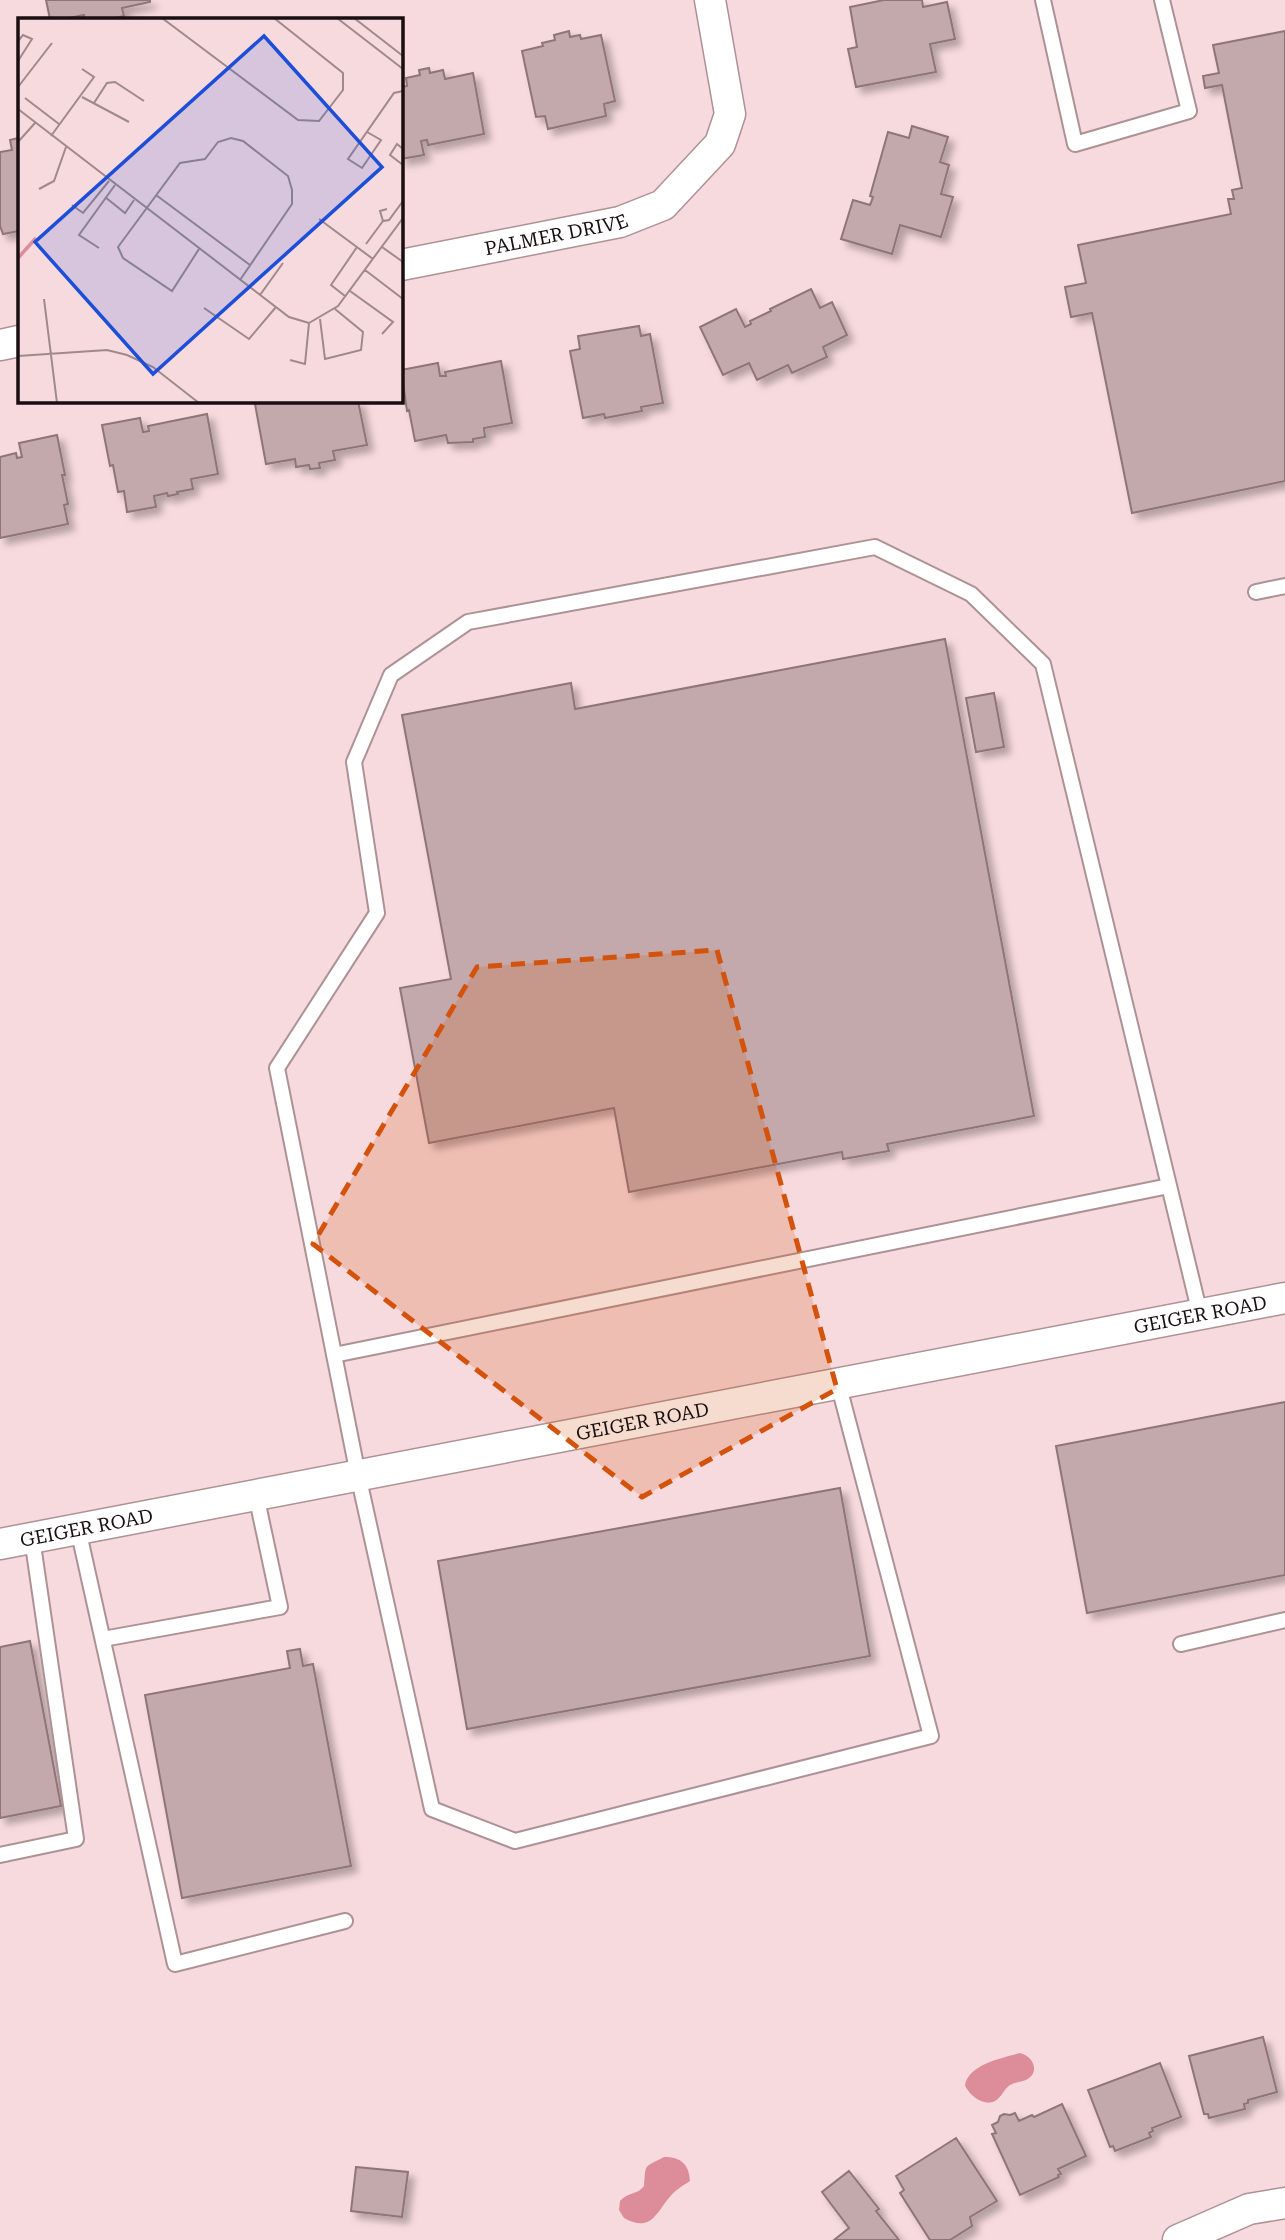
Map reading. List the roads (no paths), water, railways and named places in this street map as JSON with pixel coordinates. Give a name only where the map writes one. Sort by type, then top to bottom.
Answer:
[{"type":"street","name":"PALMER DRIVE","points":[[402,265],[620,222],[663,205],[720,144],[730,114],[710,0]]},
{"type":"street","points":[[0,345],[18,341]]},
{"type":"street","name":"GEIGER ROAD","points":[[0,1544],[1285,1298]]},
{"type":"street","points":[[1178,2240],[1250,2209],[1285,2203]]},
{"type":"lane","points":[[1043,0],[1075,144],[1189,111],[1161,0]]},
{"type":"lane","points":[[838,1384],[931,1736],[515,1841],[432,1809],[358,1475],[277,1068],[377,914],[354,762],[391,675],[468,622],[875,547],[971,594],[1043,664],[1200,1314]]},
{"type":"lane","points":[[1256,592],[1285,586]]},
{"type":"lane","points":[[334,1355],[1169,1186]]},
{"type":"lane","points":[[103,1639],[280,1607],[256,1495]]},
{"type":"lane","points":[[78,1528],[175,1964],[345,1921]]},
{"type":"lane","points":[[0,1855],[76,1839],[32,1538]]},
{"type":"lane","points":[[1181,1644],[1285,1619]]}]
